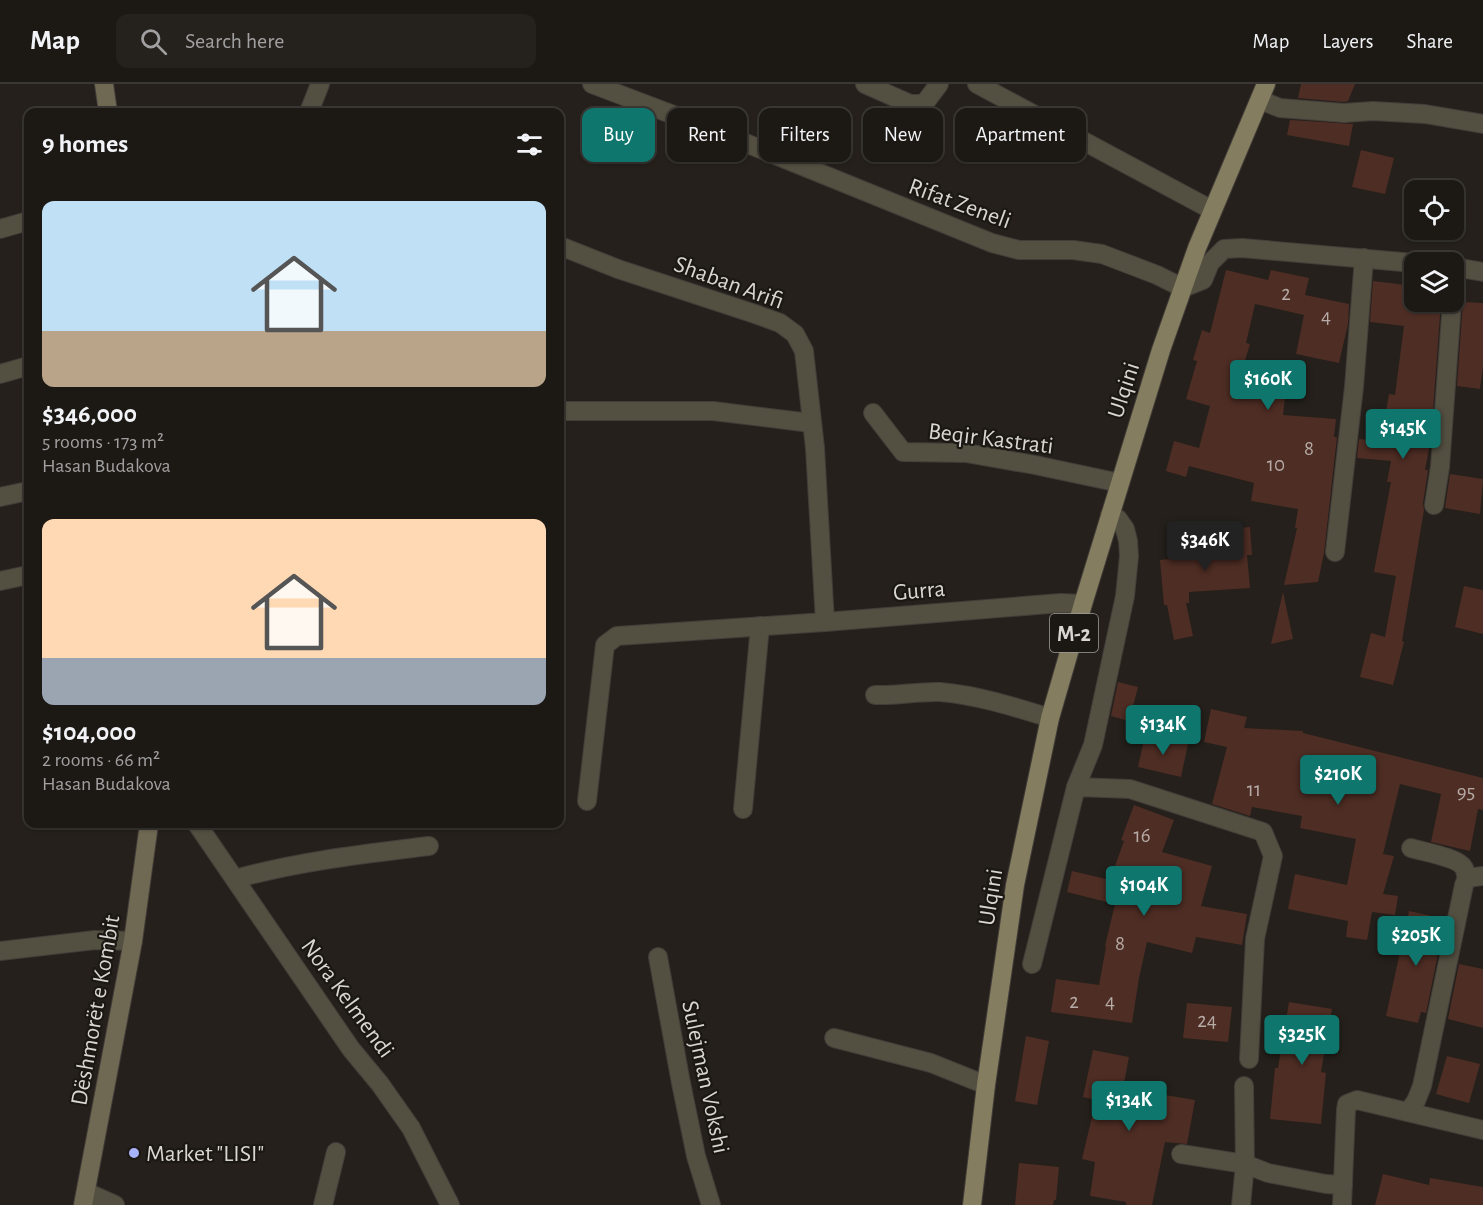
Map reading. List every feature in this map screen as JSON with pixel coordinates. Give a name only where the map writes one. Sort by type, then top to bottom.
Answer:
[{"type":"main road","points":[[104,84],[107,108]]},
{"type":"main road","name":"Ulqini","points":[[972,1205],[986,1085],[1015,885],[1050,718],[1139,417],[1212,210],[1263,92]]},
{"type":"main road","name":"Dëshmorët e Kombit","points":[[84,1198],[133,941],[148,828]]},
{"type":"street","points":[[311,108],[320,84]]},
{"type":"street","name":"Rifat Zeneli","points":[[592,84],[722,133],[992,243],[1019,250],[1073,250],[1102,254],[1157,275],[1183,288]]},
{"type":"street","points":[[865,84],[910,104],[924,104],[939,84]]},
{"type":"street","points":[[977,84],[1212,210]]},
{"type":"street","points":[[1263,92],[1280,108],[1344,113],[1373,111],[1425,114],[1483,124]]},
{"type":"street","points":[[0,229],[24,221]]},
{"type":"street","name":"Shaban Arifi","points":[[564,248],[618,269],[780,323],[795,334],[804,351],[819,490],[825,622]]},
{"type":"street","points":[[1183,288],[1203,280],[1210,263],[1224,249],[1242,248],[1404,262]]},
{"type":"street","points":[[1335,552],[1354,387],[1364,258]]},
{"type":"street","points":[[1464,272],[1483,272]]},
{"type":"street","points":[[1434,505],[1440,467],[1451,312]]},
{"type":"street","points":[[0,374],[24,367]]},
{"type":"street","points":[[564,411],[713,411],[811,423]]},
{"type":"street","name":"Beqir Kastrati","points":[[873,413],[903,452],[978,455],[1120,483]]},
{"type":"street","points":[[0,497],[24,492]]},
{"type":"street","points":[[1032,964],[1076,788],[1093,745],[1119,627],[1130,556],[1125,529],[1118,519],[1110,515]]},
{"type":"street","points":[[0,581],[24,576]]},
{"type":"street","name":"Gurra","points":[[587,801],[605,645],[617,636],[1002,607],[1061,603],[1083,604]]},
{"type":"street","points":[[743,809],[760,626]]},
{"type":"street","points":[[875,695],[895,696],[939,692],[1012,707],[1050,718]]},
{"type":"street","points":[[1076,788],[1130,789],[1263,832],[1273,856],[1255,939],[1249,1059]]},
{"type":"street","name":"Nora Kelmendi","points":[[200,828],[351,1048],[411,1128],[450,1205]]},
{"type":"street","points":[[235,879],[272,868],[358,854],[429,846]]},
{"type":"street","points":[[1408,1112],[1422,1086],[1475,877],[1452,860],[1411,848]]},
{"type":"street","points":[[0,951],[84,941],[133,941]]},
{"type":"street","name":"Sulejman Vokshi","points":[[658,957],[696,1156],[711,1205]]},
{"type":"street","points":[[834,1038],[930,1063],[986,1085]]},
{"type":"street","points":[[1241,1205],[1245,1164],[1244,1086]]},
{"type":"street","points":[[1342,1205],[1347,1104],[1357,1100],[1483,1130]]},
{"type":"street","points":[[323,1205],[336,1152]]},
{"type":"street","points":[[1181,1154],[1245,1164],[1268,1173],[1343,1185]]},
{"type":"street","points":[[84,1198],[115,1205]]},
{"type":"building","points":[[1301,84],[1355,84],[1348,101],[1344,102],[1298,98]]},
{"type":"building","points":[[1290,120],[1353,124],[1349,146],[1287,135]]},
{"type":"building","points":[[1361,150],[1394,158],[1385,194],[1352,187]]},
{"type":"building","points":[[1226,270],[1268,280],[1271,270],[1309,278],[1305,295],[1349,304],[1348,324],[1339,363],[1296,354],[1304,315],[1255,304],[1246,343],[1250,344],[1243,367],[1288,372],[1283,415],[1336,419],[1334,437],[1337,437],[1324,553],[1318,582],[1284,585],[1297,528],[1295,528],[1298,509],[1251,501],[1254,483],[1189,466],[1186,477],[1166,471],[1174,441],[1199,448],[1210,406],[1186,399],[1197,361],[1193,360],[1202,330],[1210,333]]},
{"type":"building","points":[[1373,281],[1404,285],[1404,312],[1440,312],[1431,438],[1425,470],[1428,470],[1424,510],[1402,641],[1404,642],[1393,685],[1360,677],[1371,633],[1385,637],[1396,576],[1374,572],[1391,482],[1387,482],[1391,461],[1357,458],[1359,439],[1381,441],[1389,394],[1395,395],[1404,326],[1370,322]]},
{"type":"building","points":[[1464,302],[1483,303],[1483,366],[1480,389],[1457,386]]},
{"type":"building","points":[[1450,474],[1483,479],[1480,514],[1445,508]]},
{"type":"building","points":[[1250,527],[1252,555],[1247,555],[1250,588],[1189,592],[1189,603],[1186,603],[1193,636],[1174,640],[1167,605],[1164,605],[1160,560],[1197,556],[1195,531]]},
{"type":"building","points":[[1464,586],[1483,590],[1483,634],[1455,627]]},
{"type":"building","points":[[1283,592],[1293,639],[1271,644]]},
{"type":"building","points":[[1118,682],[1138,687],[1129,721],[1111,716]]},
{"type":"building","points":[[1211,709],[1247,717],[1244,728],[1303,731],[1303,733],[1483,778],[1483,810],[1478,809],[1470,851],[1431,842],[1441,794],[1400,784],[1383,854],[1394,856],[1383,894],[1398,896],[1395,915],[1372,912],[1367,940],[1346,937],[1348,921],[1288,909],[1295,874],[1347,885],[1356,839],[1300,828],[1302,816],[1252,807],[1250,816],[1212,804],[1227,747],[1204,742]]},
{"type":"building","points":[[1145,735],[1188,744],[1181,777],[1138,767]]},
{"type":"building","points":[[1134,805],[1174,820],[1162,852],[1212,866],[1201,906],[1247,914],[1242,945],[1196,937],[1192,953],[1147,942],[1132,1023],[1051,1012],[1056,979],[1099,985],[1115,904],[1067,892],[1072,871],[1110,880]]},
{"type":"building","points":[[1409,911],[1445,919],[1426,1013],[1421,1012],[1418,1023],[1386,1016]]},
{"type":"building","points":[[1459,964],[1483,969],[1483,1028],[1448,1019]]},
{"type":"building","points":[[1289,1002],[1332,1009],[1321,1072],[1326,1073],[1321,1124],[1270,1119],[1275,1068],[1278,1068]]},
{"type":"building","points":[[1187,1003],[1232,1007],[1228,1042],[1183,1038]]},
{"type":"building","points":[[1026,1036],[1049,1041],[1037,1105],[1015,1101]]},
{"type":"building","points":[[1093,1050],[1129,1057],[1123,1088],[1195,1100],[1187,1144],[1165,1142],[1152,1205],[1126,1205],[1126,1202],[1090,1196],[1095,1162],[1082,1159],[1096,1100],[1083,1097]]},
{"type":"building","points":[[1447,1056],[1480,1064],[1469,1103],[1436,1094]]},
{"type":"building","points":[[1019,1163],[1059,1167],[1056,1200],[1053,1205],[1015,1205]]},
{"type":"building","points":[[1383,1174],[1429,1185],[1430,1178],[1483,1187],[1483,1205],[1375,1205]]},
{"type":"place","name":"Market \"LISI\"","points":[[134,1153]]}]
